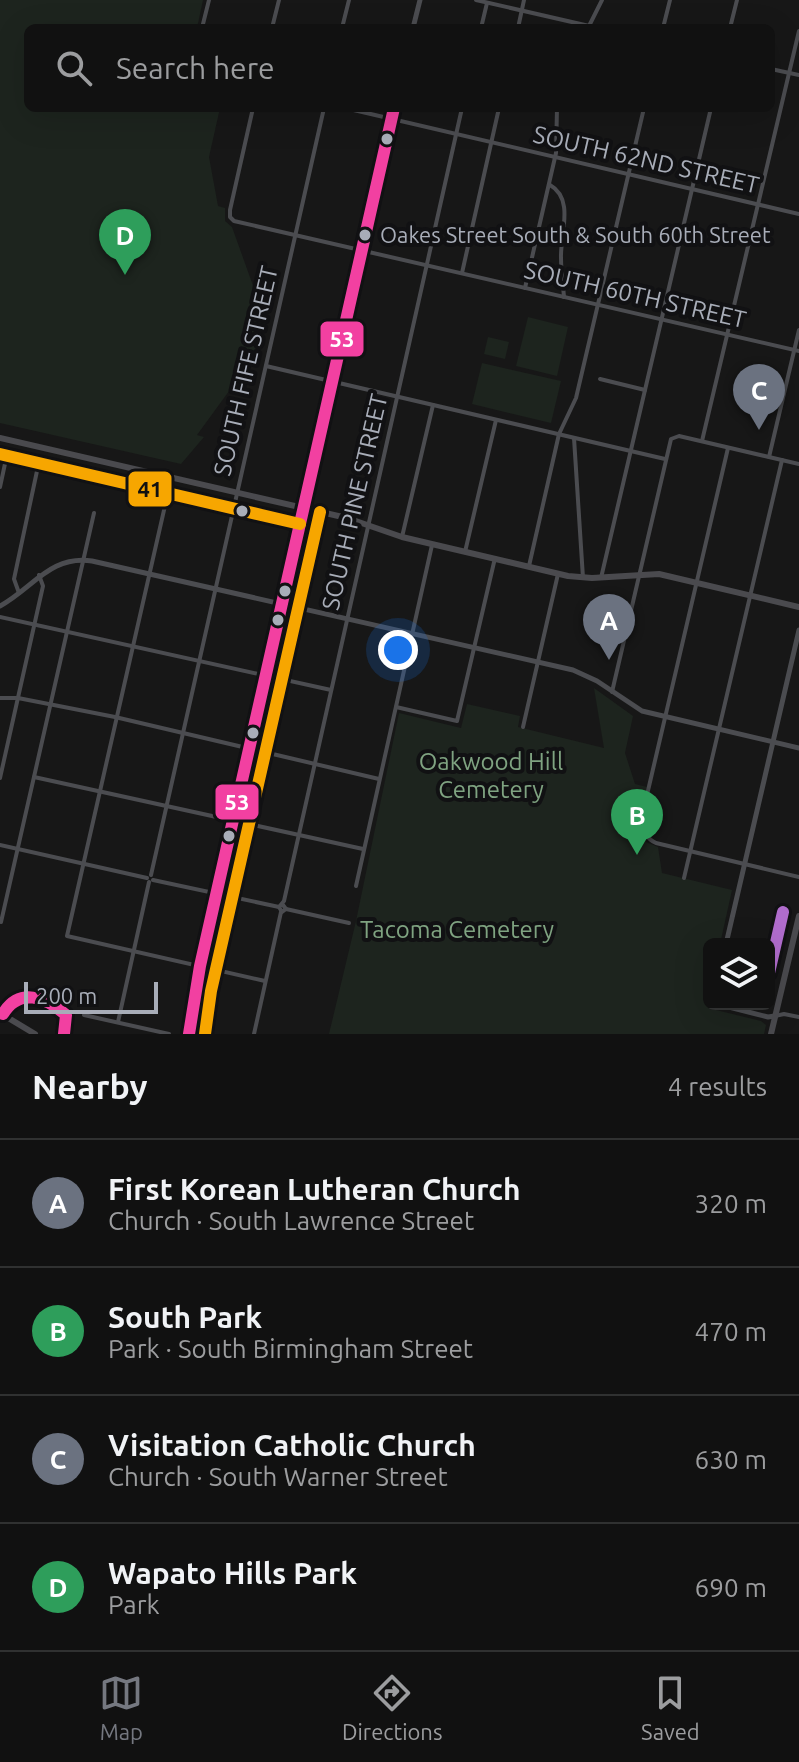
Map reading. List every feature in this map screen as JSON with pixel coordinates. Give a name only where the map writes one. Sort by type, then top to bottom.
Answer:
[{"type":"main road","points":[[0,438],[304,508],[368,524],[432,545],[558,574],[583,578],[659,574],[799,607]]},
{"type":"main road","points":[[771,1034],[799,916]]},
{"type":"main road","points":[[0,1013],[35,1034]]},
{"type":"street","points":[[203,24],[209,0]]},
{"type":"street","points":[[273,24],[279,0]]},
{"type":"street","points":[[343,24],[349,0]]},
{"type":"street","points":[[414,24],[420,0]]},
{"type":"street","points":[[476,0],[577,24]]},
{"type":"street","points":[[519,24],[524,0]]},
{"type":"street","points":[[590,24],[602,0]]},
{"type":"street","points":[[664,24],[670,0]]},
{"type":"street","points":[[731,24],[737,0]]},
{"type":"street","points":[[482,24],[487,1]]},
{"type":"street","points":[[702,441],[799,31]]},
{"type":"street","points":[[775,70],[799,75]]},
{"type":"street","name":"SOUTH 60TH STREET","points":[[252,112],[231,208],[234,221],[797,351]]},
{"type":"street","name":"SOUTH FIFE STREET","points":[[118,1022],[323,112]]},
{"type":"street","name":"SOUTH 62ND STREET","points":[[362,112],[799,214]]},
{"type":"street","points":[[189,1034],[200,966],[393,112]]},
{"type":"street","name":"SOUTH PINE STREET","points":[[254,1034],[461,112]]},
{"type":"street","points":[[462,273],[498,112]]},
{"type":"street","points":[[525,288],[555,157],[557,112]]},
{"type":"street","points":[[529,566],[559,434],[576,398],[643,112]]},
{"type":"street","points":[[601,578],[710,112]]},
{"type":"street","points":[[549,185],[557,191],[564,206],[561,258],[564,297]]},
{"type":"street","points":[[769,457],[797,351],[799,330]]},
{"type":"street","points":[[266,366],[665,459]]},
{"type":"street","points":[[600,379],[646,390]]},
{"type":"street","points":[[402,537],[433,405]]},
{"type":"street","points":[[465,552],[496,420]]},
{"type":"street","points":[[612,692],[665,459],[673,438],[679,436],[799,464]]},
{"type":"street","points":[[574,438],[583,578]]},
{"type":"street","points":[[728,448],[642,819],[647,837],[656,843],[799,877]]},
{"type":"street","points":[[0,487],[6,459]]},
{"type":"street","points":[[684,878],[782,460]]},
{"type":"street","points":[[19,593],[14,581],[37,471]]},
{"type":"street","points":[[167,497],[67,936],[265,981]]},
{"type":"street","points":[[1,922],[94,513]]},
{"type":"street","points":[[356,886],[432,545]]},
{"type":"street","points":[[395,707],[457,721],[495,558]]},
{"type":"street","points":[[0,606],[39,575],[63,562],[83,559],[585,674],[638,709],[799,748]]},
{"type":"street","points":[[523,727],[558,574]]},
{"type":"street","points":[[0,778],[43,586],[39,575]]},
{"type":"street","points":[[0,617],[331,690]]},
{"type":"street","points":[[727,938],[799,630]]},
{"type":"street","points":[[0,698],[18,698],[115,717],[379,779]]},
{"type":"street","points":[[34,777],[363,849]]},
{"type":"street","points":[[0,845],[349,923]]},
{"type":"street","points":[[741,1010],[768,1017],[784,1014],[799,1017]]},
{"type":"street","points":[[84,1015],[169,1034]]},
{"type":"green space","points":[[0,0],[203,0],[198,24],[24,24],[24,112],[219,112],[209,157],[218,206],[225,208],[225,221],[232,227],[266,322],[257,367],[248,365],[197,435],[204,437],[181,464],[0,423]]},
{"type":"green space","points":[[528,317],[568,327],[557,376],[516,366]]},
{"type":"green space","points":[[488,337],[509,342],[505,359],[484,354]]},
{"type":"green space","points":[[482,363],[561,381],[551,423],[472,404]]},
{"type":"green space","points":[[594,688],[633,716],[625,753],[635,784],[647,787],[640,816],[646,842],[658,847],[662,873],[732,890],[721,938],[703,938],[703,1010],[716,1010],[761,1021],[766,1025],[764,1034],[329,1034],[399,713],[461,728],[467,704],[520,716],[518,727],[604,748]]},
{"type":"transit line","name":"53","points":[[189,1034],[200,966],[393,112]]},
{"type":"transit line","name":"41","points":[[0,454],[300,524]]},
{"type":"transit line","name":"41","points":[[205,1034],[211,991],[320,512]]},
{"type":"transit line","points":[[775,947],[783,912]]},
{"type":"transit line","name":"53","points":[[3,1014],[17,1000],[41,1000],[66,1015],[64,1034]]},
{"type":"place","name":"Oakes Street South & South 60th Street","points":[[365,235]]},
{"type":"place","name":"Wapato Hills Park","points":[[125,275]]},
{"type":"place","name":"Visitation Catholic Church","points":[[759,430]]},
{"type":"place","name":"First Korean Lutheran Church","points":[[609,660]]},
{"type":"place","name":"South Park","points":[[637,855]]},
{"type":"park label","name":"Oakwood Hill Cemetery","points":[[491,776]]},
{"type":"park label","name":"Tacoma Cemetery","points":[[457,930]]}]
